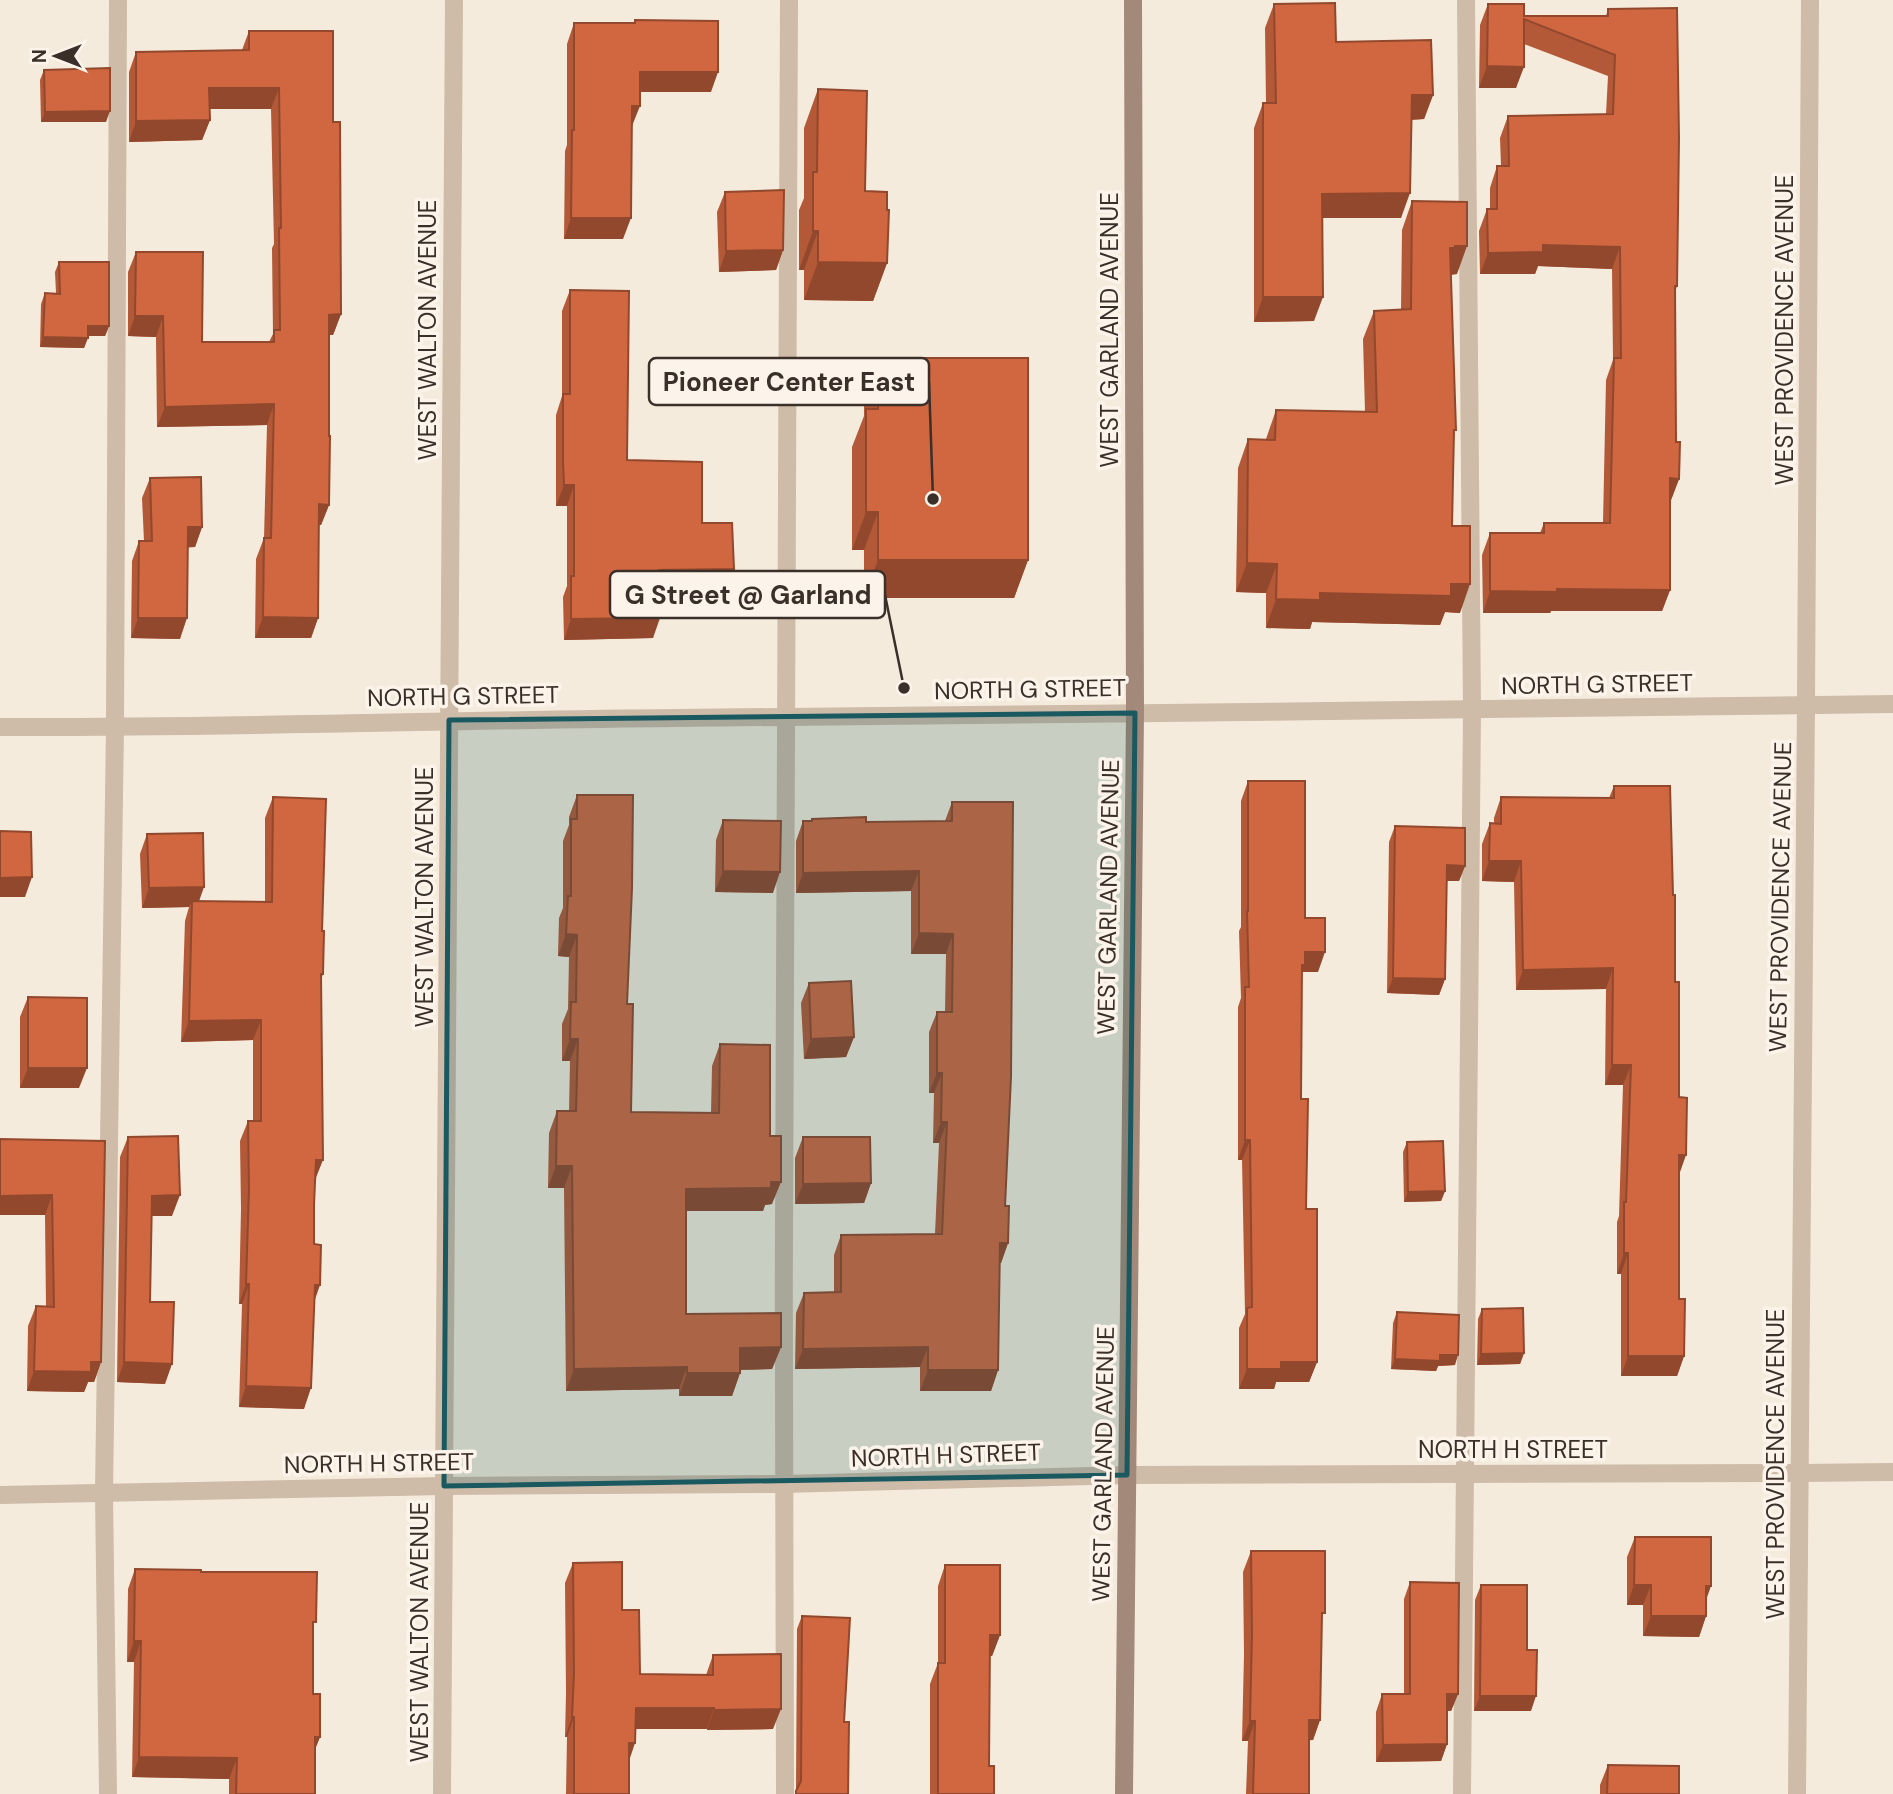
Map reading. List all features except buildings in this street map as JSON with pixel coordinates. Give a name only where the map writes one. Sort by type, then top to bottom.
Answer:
[{"type":"street","points":[[108,1794],[104,1493],[115,727],[118,0]]},
{"type":"street","name":"WEST WALTON AVENUE","points":[[442,1794],[454,0]]},
{"type":"street","points":[[785,1794],[784,717],[789,0]]},
{"type":"street","name":"WEST GARLAND AVENUE","points":[[1124,1794],[1135,713],[1133,0]]},
{"type":"street","points":[[1462,1794],[1472,710],[1466,0]]},
{"type":"street","name":"WEST PROVIDENCE AVENUE","points":[[1797,1794],[1810,0]]},
{"type":"street","name":"NORTH G STREET","points":[[0,727],[1893,704]]},
{"type":"street","name":"NORTH H STREET","points":[[0,1495],[444,1486],[783,1484],[1127,1475],[1893,1472]]},
{"type":"highlighted area","points":[[1135,713],[1127,1475],[444,1486],[449,720]]},
{"type":"place","name":"Pioneer Center East","points":[[933,499]]},
{"type":"place","name":"G Street @ Garland","points":[[904,688]]}]
